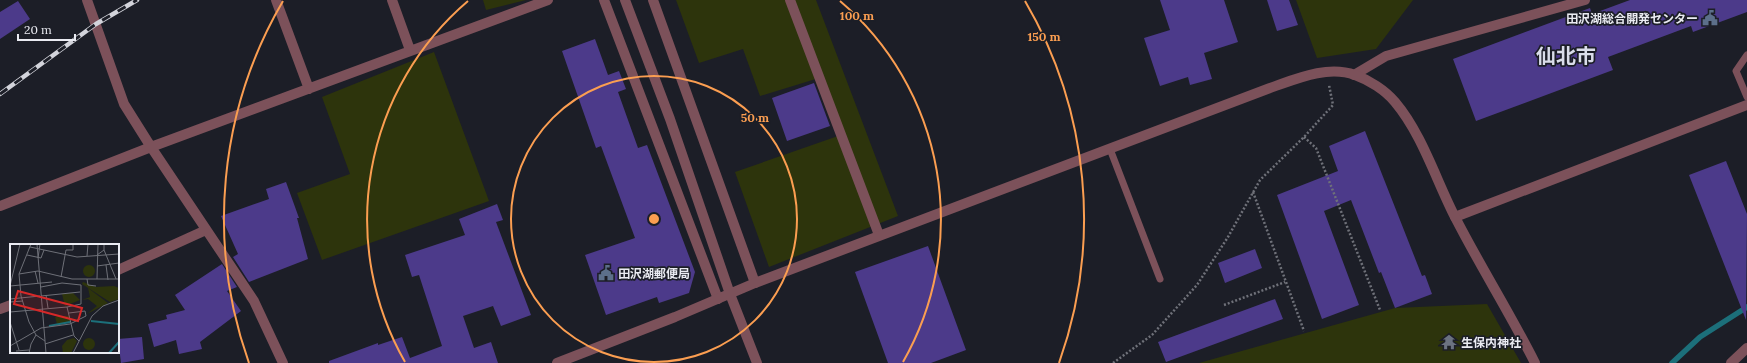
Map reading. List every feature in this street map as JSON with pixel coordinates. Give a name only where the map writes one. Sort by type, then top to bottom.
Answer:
[{"type":"street","points":[[87,0],[124,104],[254,301],[283,363]]},
{"type":"street","points":[[276,0],[309,89]]},
{"type":"street","points":[[392,0],[410,50]]},
{"type":"street","points":[[0,206],[151,147],[548,0]]},
{"type":"street","points":[[604,0],[718,298]]},
{"type":"street","points":[[625,0],[670,120],[730,294],[757,363]]},
{"type":"street","points":[[652,0],[754,283]]},
{"type":"street","points":[[790,0],[879,235]]},
{"type":"street","points":[[1354,74],[1386,56],[1585,0]]},
{"type":"street","points":[[558,363],[675,317],[754,283],[1110,148],[1270,88],[1309,75],[1333,72],[1354,74],[1372,83],[1395,102],[1416,134],[1455,217],[1514,321],[1535,363]]},
{"type":"street","points":[[1455,217],[1747,104]]},
{"type":"street","points":[[119,270],[206,230]]},
{"type":"street","points":[[0,309],[10,304]]},
{"type":"street","points":[[1731,363],[1747,348]]},
{"type":"lane","points":[[1747,55],[1736,71],[1747,97]]},
{"type":"lane","points":[[1110,148],[1160,278]]},
{"type":"path","points":[[1113,363],[1152,335],[1198,285],[1228,237],[1260,180],[1304,137],[1333,105],[1326,73]]},
{"type":"path","points":[[1304,137],[1316,148],[1380,310]]},
{"type":"path","points":[[1253,192],[1304,331]]},
{"type":"path","points":[[1224,305],[1285,282]]},
{"type":"green space","points":[[483,0],[526,0],[486,10]]},
{"type":"green space","points":[[676,0],[816,0],[898,216],[769,267],[735,172],[841,135],[819,78],[760,96],[743,49],[699,63]]},
{"type":"green space","points":[[1296,0],[1413,0],[1376,49],[1317,58]]},
{"type":"green space","points":[[434,52],[489,201],[322,260],[297,193],[350,174],[322,97]]},
{"type":"green space","points":[[1487,304],[1521,363],[1199,363],[1395,308]]},
{"type":"building","points":[[1160,0],[1224,0],[1238,42],[1204,53],[1212,79],[1190,85],[1188,77],[1160,86],[1144,38],[1170,30]]},
{"type":"building","points":[[1267,0],[1289,0],[1298,25],[1277,31]]},
{"type":"building","points":[[1630,0],[1747,0],[1747,12],[1693,32],[1691,26],[1608,57],[1613,70],[1476,121],[1453,59],[1590,8],[1592,14]]},
{"type":"building","points":[[18,1],[30,19],[0,39],[0,12]]},
{"type":"building","points":[[595,39],[608,75],[619,71],[626,89],[618,92],[638,148],[647,145],[695,272],[689,293],[659,303],[657,297],[606,315],[585,255],[635,238],[601,146],[596,148],[562,51]]},
{"type":"building","points":[[814,83],[830,126],[787,141],[772,98]]},
{"type":"building","points":[[1365,131],[1422,276],[1425,275],[1432,294],[1395,308],[1381,272],[1379,273],[1351,200],[1324,211],[1359,305],[1322,319],[1277,195],[1338,171],[1329,146]]},
{"type":"building","points":[[1726,161],[1747,214],[1746,320],[1689,175]]},
{"type":"building","points":[[286,182],[299,218],[297,218],[308,259],[249,282],[233,257],[238,254],[221,216],[269,199],[266,189]]},
{"type":"building","points":[[497,204],[503,220],[496,222],[531,315],[501,326],[493,306],[463,316],[474,348],[491,342],[498,363],[329,363],[329,361],[378,343],[378,345],[402,337],[410,358],[442,346],[419,275],[412,277],[405,255],[465,235],[459,219]]},
{"type":"building","points":[[928,246],[966,350],[931,363],[888,363],[855,272]]},
{"type":"building","points":[[1255,249],[1262,268],[1225,283],[1218,263]]},
{"type":"building","points":[[222,264],[237,287],[227,291],[241,311],[200,342],[202,349],[179,354],[176,340],[154,347],[148,324],[167,319],[166,315],[185,310],[175,295]]},
{"type":"building","points":[[1275,299],[1283,319],[1166,362],[1158,342]]},
{"type":"building","points":[[142,337],[144,359],[121,363],[119,339]]},
{"type":"waterway","points":[[1672,363],[1700,337],[1747,307]]},
{"type":"railway","points":[[0,94],[96,24],[137,0]]},
{"type":"place","name":"田沢湖総合開発センター","points":[[1710,18]]},
{"type":"place","name":"田沢湖郵便局","points":[[606,273]]},
{"type":"place","name":"生保内神社","points":[[1449,342]]},
{"type":"district","name":"仙北市","points":[[1566,55]]}]
